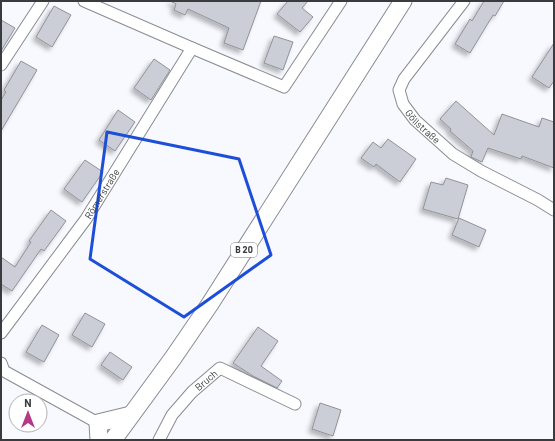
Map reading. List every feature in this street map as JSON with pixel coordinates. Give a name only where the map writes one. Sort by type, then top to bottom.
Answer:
[{"type":"main road","name":"B 20","points":[[113,440],[173,358],[210,304],[403,1]]},
{"type":"main road","points":[[99,440],[98,423],[131,415]]},
{"type":"street","points":[[1,65],[43,1]]},
{"type":"street","points":[[84,1],[284,87],[341,1]]},
{"type":"street","name":"Göllstraße","points":[[464,1],[404,79],[399,90],[403,104],[415,120],[453,154],[481,171],[538,200],[554,210]]},
{"type":"street","name":"Römerstraße","points":[[1,333],[86,219],[192,48]]},
{"type":"street","points":[[2,368],[98,423]]},
{"type":"street","name":"Bruch","points":[[159,440],[172,415],[192,392],[220,368],[295,404]]},
{"type":"highlighted area","points":[[107,132],[239,159],[271,255],[184,317],[90,259]]},
{"type":"building","points":[[170,1],[261,1],[243,50],[224,43],[229,28],[188,9],[185,15],[174,10],[176,4]]},
{"type":"building","points":[[288,1],[308,1],[302,8],[313,17],[300,32],[277,14]]},
{"type":"building","points":[[484,1],[504,1],[495,16],[493,15],[470,53],[455,44],[470,19],[472,21]]},
{"type":"building","points":[[54,6],[71,15],[52,47],[36,37]]},
{"type":"building","points":[[1,20],[15,28],[1,51]]},
{"type":"building","points":[[274,36],[293,42],[283,70],[264,63]]},
{"type":"building","points":[[554,43],[554,81],[549,88],[532,77]]},
{"type":"building","points":[[154,59],[170,70],[151,100],[134,88]]},
{"type":"building","points":[[21,61],[37,70],[1,131],[1,100],[6,92],[4,90]]},
{"type":"building","points":[[456,101],[494,135],[502,114],[539,127],[542,118],[554,122],[554,168],[522,156],[521,159],[488,148],[482,162],[471,157],[473,151],[450,131],[451,129],[440,119]]},
{"type":"building","points":[[118,110],[135,122],[115,151],[99,140]]},
{"type":"building","points":[[388,139],[416,159],[400,182],[376,164],[374,167],[361,158],[373,142],[381,148]]},
{"type":"building","points":[[85,160],[103,172],[82,202],[64,189]]},
{"type":"building","points":[[446,178],[468,185],[458,219],[423,209],[431,182],[443,185]]},
{"type":"building","points":[[51,210],[66,221],[44,251],[41,249],[12,291],[1,284],[1,257],[15,267],[31,242],[29,241]]},
{"type":"building","points":[[459,218],[486,230],[479,247],[452,235]]},
{"type":"building","points":[[85,313],[105,324],[92,347],[72,335]]},
{"type":"building","points":[[42,325],[59,335],[44,362],[26,352]]},
{"type":"building","points":[[258,327],[278,341],[261,366],[282,381],[277,388],[253,376],[233,363]]},
{"type":"building","points":[[110,352],[132,367],[123,380],[101,365]]},
{"type":"building","points":[[320,403],[341,410],[333,436],[312,429]]}]
